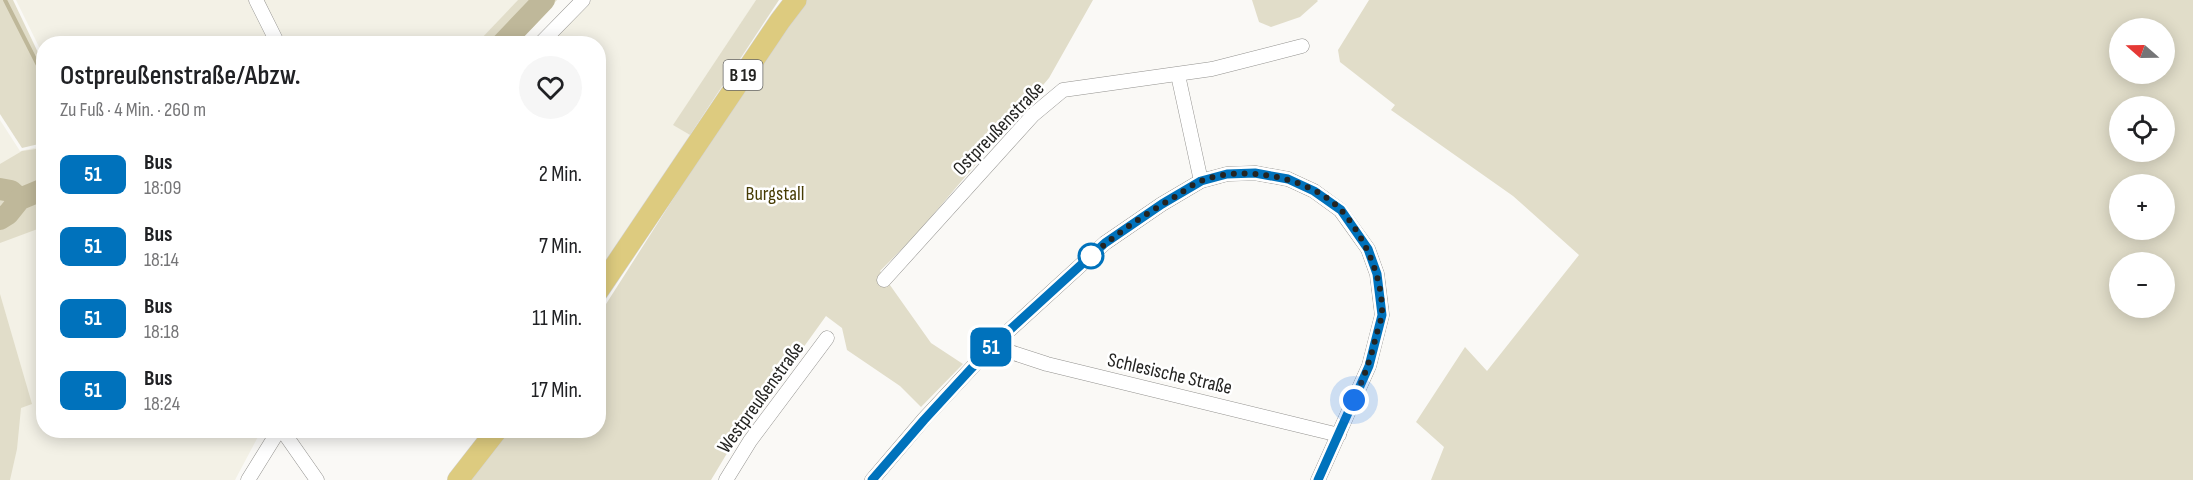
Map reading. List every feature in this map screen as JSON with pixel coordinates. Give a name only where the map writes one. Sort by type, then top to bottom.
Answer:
[{"type":"highway","name":"B 19","points":[[606,279],[796,0]]},
{"type":"highway","points":[[458,480],[491,438]]},
{"type":"street","points":[[256,0],[274,36]]},
{"type":"street","points":[[548,36],[583,0]]},
{"type":"street","name":"Ostpreußenstraße","points":[[884,280],[1033,115],[1063,90],[1212,69],[1302,46]]},
{"type":"street","points":[[1178,75],[1201,181]]},
{"type":"street","points":[[872,480],[992,346],[1105,243],[1162,204],[1201,181],[1227,174],[1255,173],[1288,179],[1314,191],[1341,210],[1368,249],[1377,274],[1382,315],[1369,366],[1318,480]]},
{"type":"street","name":"Westpreußenstraße","points":[[726,480],[750,441],[827,338]]},
{"type":"street","name":"Schlesische Straße","points":[[992,346],[1047,364],[1339,435]]},
{"type":"street","points":[[248,480],[275,438]]},
{"type":"street","points":[[286,438],[317,480]]},
{"type":"shaded area","points":[[16,0],[519,0],[484,36],[36,36],[36,41]]},
{"type":"shaded area","points":[[591,0],[756,0],[674,125],[690,135],[606,262],[606,36],[555,36]]},
{"type":"shaded area","points":[[0,120],[20,151],[36,148],[36,438],[257,438],[235,480],[0,480]]},
{"type":"green space","points":[[0,0],[13,0],[36,48],[36,145],[22,148],[0,114]]},
{"type":"green space","points":[[518,0],[557,0],[522,36],[484,36]]},
{"type":"green space","points":[[756,0],[779,0],[690,135],[673,125]]},
{"type":"green space","name":"Burgstall","points":[[806,0],[1093,0],[1049,78],[915,236],[880,271],[931,343],[963,364],[921,407],[900,386],[847,350],[842,328],[826,316],[726,455],[711,480],[469,480],[503,438],[606,438],[606,304],[772,44]]},
{"type":"green space","points":[[1252,0],[1318,1],[1300,17],[1271,27],[1259,22]]},
{"type":"green space","points":[[1369,0],[2193,0],[2193,480],[1431,480],[1444,447],[1416,422],[1465,347],[1487,371],[1579,255],[1513,196],[1391,110],[1395,105],[1340,62],[1338,50]]},
{"type":"green space","points":[[36,149],[36,230],[0,243],[0,164],[22,151]]},
{"type":"green space","points":[[0,294],[32,404],[21,408],[17,449],[10,480],[0,480]]},
{"type":"waterway","points":[[5,0],[36,61]]},
{"type":"waterway","points":[[510,36],[544,0]]},
{"type":"waterway","points":[[0,189],[11,191],[20,199]]},
{"type":"waterway","points":[[0,219],[8,214],[20,199],[36,192]]},
{"type":"bus line","name":"51","points":[[872,480],[992,346],[1105,243],[1162,204],[1201,181],[1227,174],[1255,173],[1288,179],[1314,191],[1341,210],[1368,249],[1377,274],[1382,315],[1369,366],[1318,480]]},
{"type":"route","points":[[1091,256],[1089,258],[1105,243],[1162,204],[1201,181],[1227,174],[1255,173],[1288,179],[1314,191],[1341,210],[1368,249],[1377,274],[1382,315],[1369,366],[1354,400]]}]
